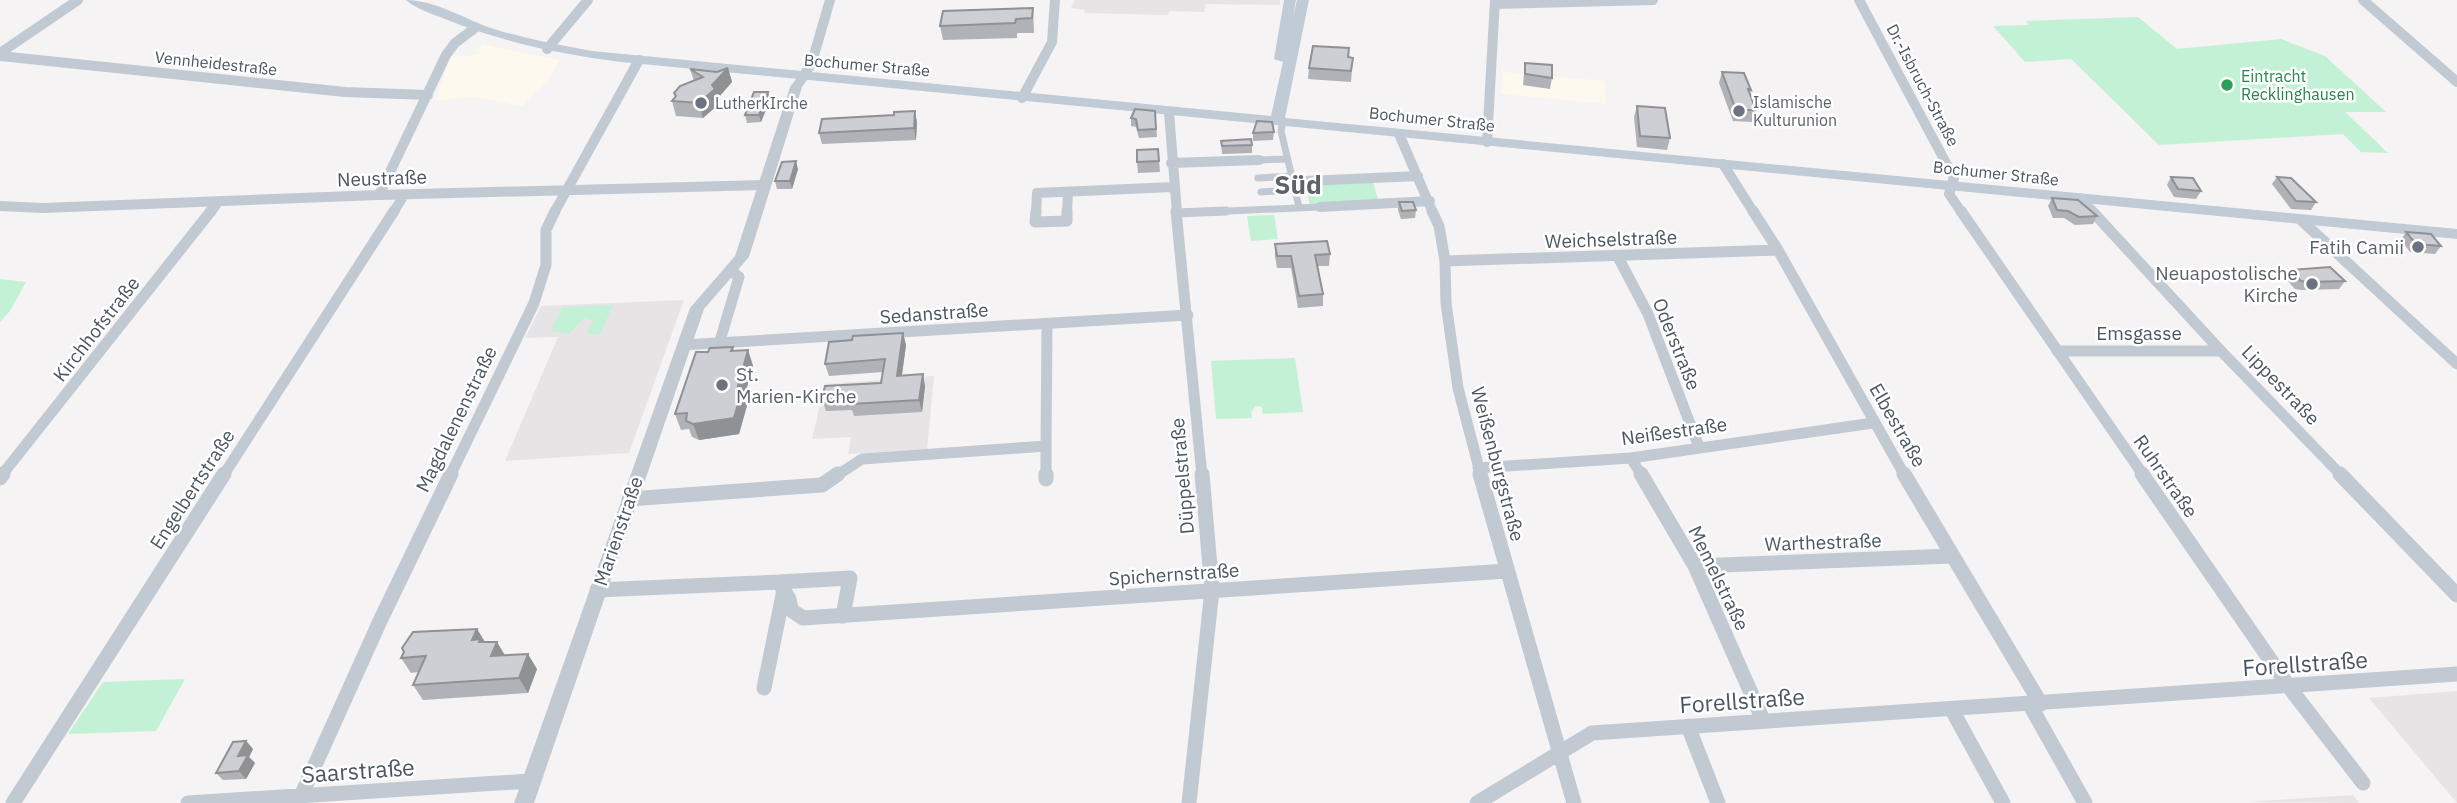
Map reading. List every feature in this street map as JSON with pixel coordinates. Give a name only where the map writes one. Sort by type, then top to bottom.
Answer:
[{"type":"main road","name":"Bochumer Straße","points":[[412,0],[475,28],[547,49],[639,60],[2457,234]]},
{"type":"main road","points":[[1275,121],[1296,6]]},
{"type":"street","points":[[0,55],[78,0]]},
{"type":"street","points":[[547,49],[588,0]]},
{"type":"street","points":[[803,77],[811,62],[830,0]]},
{"type":"street","points":[[1022,98],[1052,42],[1055,0]]},
{"type":"street","points":[[1487,142],[1495,2],[1653,0]]},
{"type":"street","name":"Dr.-Isbruch-Straße","points":[[1859,0],[1954,178],[1952,186]]},
{"type":"street","points":[[2363,0],[2457,82]]},
{"type":"street","points":[[379,195],[446,55],[455,43],[475,28]]},
{"type":"street","name":"Vennheidestraße","points":[[0,55],[227,81],[345,92],[428,95]]},
{"type":"street","name":"Magdalenenstraße","points":[[302,800],[380,621],[534,303],[546,265],[546,229],[565,190],[639,60]]},
{"type":"street","name":"Marienstraße","points":[[524,803],[697,307],[743,257],[796,87],[803,77]]},
{"type":"street","name":"Düppelstraße","points":[[1169,112],[1173,187],[1188,315],[1212,590],[1189,803]]},
{"type":"street","points":[[1275,121],[1281,131],[1299,208]]},
{"type":"street","name":"Weißenburgstraße","points":[[1399,134],[1430,201],[1442,237],[1446,303],[1458,388],[1478,468],[1574,803]]},
{"type":"street","points":[[1171,163],[1288,159]]},
{"type":"street","name":"Elbestraße","points":[[1723,164],[1778,250],[1873,423],[1952,556],[2035,705]]},
{"type":"street","points":[[1261,192],[1306,181],[1418,176]]},
{"type":"street","points":[[1258,178],[1293,183]]},
{"type":"street","name":"Neustraße","points":[[0,206],[43,208],[379,195],[765,185]]},
{"type":"street","name":"Ruhrstraße","points":[[1952,186],[1949,194],[2057,351],[2289,687],[2363,783]]},
{"type":"street","points":[[1068,192],[1173,187]]},
{"type":"street","name":"Engelbertstraße","points":[[13,803],[404,195]]},
{"type":"street","name":"Lippestraße","points":[[2080,198],[2221,351],[2457,595]]},
{"type":"street","name":"Kirchhofstraße","points":[[0,478],[219,201]]},
{"type":"street","points":[[1176,213],[1430,201]]},
{"type":"street","points":[[2301,220],[2457,364]]},
{"type":"street","name":"Weichselstraße","points":[[1444,261],[1778,250]]},
{"type":"street","name":"Oderstraße","points":[[1618,257],[1648,314],[1699,447]]},
{"type":"street","name":"Marienstraße","points":[[719,344],[739,277],[732,271]]},
{"type":"street","name":"Sedanstraße","points":[[683,345],[1188,315]]},
{"type":"street","points":[[1046,480],[1047,324]]},
{"type":"street","name":"Emsgasse","points":[[2057,351],[2221,351]]},
{"type":"street","name":"Neißestraße","points":[[1478,468],[1631,458],[1873,423]]},
{"type":"street","points":[[629,499],[822,485],[862,459],[1046,446]]},
{"type":"street","name":"Memelstraße","points":[[1631,458],[1695,566],[1763,720]]},
{"type":"street","name":"Warthestraße","points":[[1695,566],[1952,556]]},
{"type":"street","name":"Spichernstraße","points":[[781,586],[796,616],[803,618],[1507,571]]},
{"type":"street","points":[[597,590],[781,586],[850,578],[843,615]]},
{"type":"street","points":[[764,688],[781,586]]},
{"type":"street","name":"Forellstraße","points":[[1477,803],[1592,733],[1763,720],[2035,705],[2457,674]]},
{"type":"street","points":[[2035,705],[2085,803]]},
{"type":"street","points":[[1952,710],[2003,803]]},
{"type":"street","points":[[1688,726],[1718,803]]},
{"type":"street","name":"Saarstraße","points":[[188,803],[302,800],[531,781]]},
{"type":"shaded area","points":[[1075,0],[1280,0],[1280,5],[1206,4],[1204,12],[1169,11],[1168,15],[1084,13],[1085,10],[1071,8]]},
{"type":"shaded area","points":[[484,44],[559,60],[548,81],[522,106],[472,97],[435,101],[451,55],[471,56],[479,52],[474,50]]},
{"type":"shaded area","points":[[1503,72],[1605,81],[1606,104],[1501,94]]},
{"type":"shaded area","points":[[684,300],[629,453],[505,461],[558,337],[525,338],[541,306]]},
{"type":"shaded area","points":[[934,376],[927,449],[848,454],[851,437],[812,439],[825,384]]},
{"type":"shaded area","points":[[2457,691],[2457,803],[2369,698]]},
{"type":"shaded area","points":[[2353,795],[2359,803],[2246,802],[2260,801]]},
{"type":"green space","name":"Eintracht Recklinghausen","points":[[2138,17],[2177,49],[2281,39],[2325,56],[2386,112],[2345,112],[2388,153],[2361,152],[2343,134],[2159,145],[2071,59],[2025,62],[1993,26],[2029,25],[2026,21]]},
{"type":"green space","points":[[1372,179],[1379,202],[1310,205],[1305,182]]},
{"type":"green space","points":[[1274,215],[1278,239],[1251,241],[1247,216]]},
{"type":"green space","points":[[0,279],[26,282],[10,311],[0,322]]},
{"type":"green space","points":[[613,305],[600,334],[587,334],[593,321],[584,318],[569,334],[551,331],[562,307]]},
{"type":"green space","points":[[1295,358],[1303,412],[1263,414],[1262,407],[1256,406],[1251,412],[1252,418],[1216,419],[1211,361]]},
{"type":"green space","points":[[185,679],[156,731],[68,734],[103,682]]},
{"type":"building","points":[[1033,8],[1032,18],[1016,19],[1015,23],[940,26],[943,11]]},
{"type":"building","points":[[1313,46],[1349,48],[1348,57],[1353,58],[1351,71],[1309,68]]},
{"type":"building","points":[[1525,63],[1552,65],[1552,78],[1525,74]]},
{"type":"building","points":[[728,68],[712,85],[715,89],[699,103],[672,101],[680,86],[703,77],[690,69],[717,72]]},
{"type":"building","points":[[1722,72],[1744,73],[1756,110],[1736,110]]},
{"type":"building","points":[[754,92],[768,92],[759,115],[745,115]]},
{"type":"building","points":[[1637,106],[1665,108],[1670,138],[1640,136]]},
{"type":"building","points":[[1135,109],[1155,111],[1156,129],[1138,130],[1136,119],[1131,118]]},
{"type":"building","points":[[915,111],[914,128],[819,133],[822,119],[894,115],[894,112]]},
{"type":"building","points":[[1257,121],[1272,122],[1274,132],[1253,133]]},
{"type":"building","points":[[1251,139],[1252,145],[1222,146],[1221,141]]},
{"type":"building","points":[[1158,149],[1159,161],[1137,162],[1137,150]]},
{"type":"building","points":[[796,161],[790,181],[775,181],[782,162]]},
{"type":"building","points":[[2171,177],[2193,178],[2201,191],[2178,189]]},
{"type":"building","points":[[2277,177],[2291,178],[2316,202],[2296,201]]},
{"type":"building","points":[[2052,198],[2078,200],[2097,216],[2079,217],[2068,211],[2057,210]]},
{"type":"building","points":[[1399,202],[1413,202],[1416,210],[1402,211]]},
{"type":"building","points":[[2406,232],[2431,234],[2441,246],[2416,244]]},
{"type":"building","points":[[1327,241],[1330,254],[1315,255],[1323,294],[1299,296],[1291,256],[1277,256],[1275,244]]},
{"type":"building","points":[[2330,267],[2345,281],[2301,281],[2290,270]]},
{"type":"building","points":[[903,333],[897,376],[923,374],[919,400],[851,404],[852,398],[822,399],[825,386],[881,383],[885,359],[825,364],[829,342],[852,340],[853,336]]},
{"type":"building","name":"St. Marien-Kirche","points":[[733,347],[731,351],[748,350],[738,386],[743,386],[734,418],[693,424],[686,421],[687,413],[675,414],[696,352]]},
{"type":"building","points":[[477,629],[472,640],[497,642],[491,656],[528,654],[519,678],[413,685],[426,656],[401,658],[404,652],[402,648],[413,632]]},
{"type":"building","points":[[246,741],[238,756],[248,755],[239,771],[216,773],[233,742]]},
{"type":"place","name":"Eintracht Recklinghausen","points":[[2227,85]]},
{"type":"place","name":"LutherkIrche","points":[[701,103]]},
{"type":"place","name":"Islamische Kulturunion","points":[[1739,111]]},
{"type":"place","name":"Fatih Camii","points":[[2418,247]]},
{"type":"place","name":"Neuapostolische Kirche","points":[[2312,284]]},
{"type":"place","name":"St. Marien-Kirche","points":[[722,385]]},
{"type":"district","name":"Süd","points":[[1298,184]]}]
